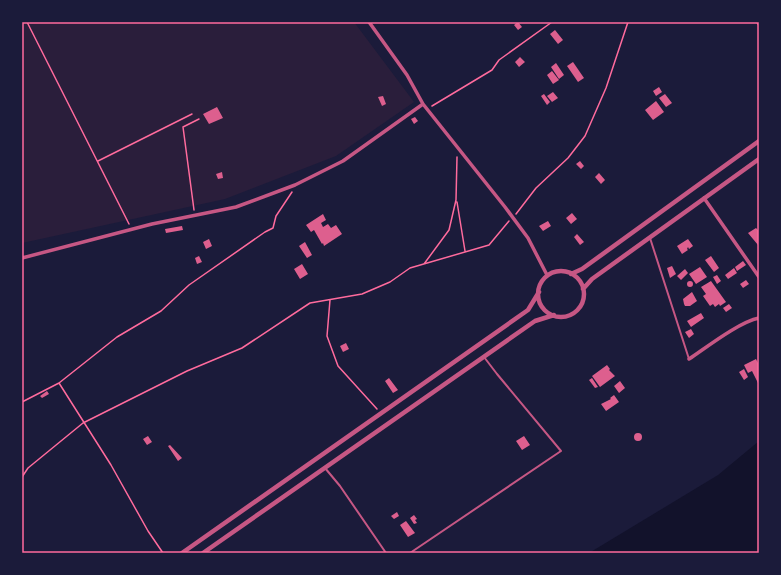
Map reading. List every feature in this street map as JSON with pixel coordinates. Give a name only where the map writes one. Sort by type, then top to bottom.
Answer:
[{"type":"street","points":[[369,22],[407,76],[423,104],[528,238],[547,275]]},
{"type":"street","points":[[22,258],[132,230],[236,207],[295,185],[343,161],[423,104]]},
{"type":"street","points":[[571,274],[582,269],[759,141]]},
{"type":"street","points":[[583,289],[592,279],[759,159]]},
{"type":"street","points":[[704,198],[759,277]]},
{"type":"street","points":[[559,272],[571,274],[579,280],[583,289],[583,302],[579,309],[566,317],[554,315],[545,310],[539,298],[539,292],[541,284],[547,275],[559,272]]},
{"type":"street","points":[[182,553],[528,310],[539,292]]},
{"type":"street","points":[[203,553],[536,321],[554,315]]},
{"type":"street","points":[[689,359],[736,328],[759,318]]},
{"type":"lane","points":[[650,237],[689,359]]},
{"type":"lane","points":[[410,553],[561,451],[484,357]]},
{"type":"lane","points":[[326,468],[386,553]]},
{"type":"path","points":[[27,22],[132,230]]},
{"type":"path","points":[[427,109],[466,87],[492,70],[499,60],[552,22]]},
{"type":"path","points":[[22,477],[28,468],[83,422],[187,371],[242,348],[310,303],[362,294],[390,282],[410,268],[489,245],[513,218],[536,188],[568,158],[585,136],[606,88],[628,22]]},
{"type":"path","points":[[98,162],[192,114]]},
{"type":"path","points":[[195,215],[183,127],[199,119]]},
{"type":"path","points":[[424,264],[449,230],[456,200],[458,148]]},
{"type":"path","points":[[22,402],[59,384],[117,337],[161,311],[189,285],[273,228],[276,216],[295,185]]},
{"type":"path","points":[[456,200],[465,252]]},
{"type":"path","points":[[330,300],[327,336],[338,366],[381,413]]},
{"type":"path","points":[[59,384],[111,465],[148,531],[163,553]]},
{"type":"shaded area","points":[[22,22],[354,22],[414,102],[336,156],[225,199],[22,243]]},
{"type":"shaded area","points":[[759,441],[759,553],[589,553],[718,475]]},
{"type":"building","points":[[518,22],[522,27],[518,30],[514,25]]},
{"type":"building","points":[[555,30],[563,40],[558,44],[550,34]]},
{"type":"building","points":[[520,57],[525,62],[519,67],[515,62]]},
{"type":"building","points":[[573,62],[584,78],[578,82],[567,66]]},
{"type":"building","points":[[556,63],[564,75],[559,79],[551,67]]},
{"type":"building","points":[[552,71],[559,80],[553,84],[547,75]]},
{"type":"building","points":[[659,87],[662,92],[656,96],[653,91]]},
{"type":"building","points":[[553,92],[558,98],[552,102],[547,96]]},
{"type":"building","points":[[544,94],[550,102],[547,105],[541,96]]},
{"type":"building","points":[[665,94],[672,103],[666,107],[659,98]]},
{"type":"building","points":[[383,96],[386,104],[382,106],[378,97]]},
{"type":"building","points":[[656,101],[664,112],[653,120],[645,110]]},
{"type":"building","points":[[217,107],[223,118],[209,124],[203,114]]},
{"type":"building","points":[[415,117],[418,121],[414,124],[411,119]]},
{"type":"building","points":[[580,161],[584,166],[581,169],[576,164]]},
{"type":"building","points":[[222,172],[223,178],[218,179],[216,174]]},
{"type":"building","points":[[599,173],[605,180],[601,184],[595,177]]},
{"type":"building","points":[[572,213],[577,219],[571,224],[566,218]]},
{"type":"building","points":[[323,214],[326,220],[321,223],[323,227],[328,224],[331,228],[336,225],[342,234],[324,246],[314,230],[311,232],[306,225]]},
{"type":"building","points":[[548,221],[551,226],[543,231],[539,226]]},
{"type":"building","points":[[182,226],[183,230],[166,233],[165,229]]},
{"type":"building","points":[[756,228],[759,231],[758,245],[748,233]]},
{"type":"building","points":[[577,234],[584,242],[580,245],[574,237]]},
{"type":"building","points":[[209,239],[212,246],[206,249],[203,242]]},
{"type":"building","points":[[688,239],[693,246],[689,249],[688,247],[688,250],[682,254],[677,246]]},
{"type":"building","points":[[305,242],[312,255],[307,258],[299,246]]},
{"type":"building","points":[[199,256],[202,262],[197,264],[195,258]]},
{"type":"building","points":[[711,256],[719,268],[714,272],[705,260]]},
{"type":"building","points":[[743,261],[746,265],[737,271],[735,267]]},
{"type":"building","points":[[302,264],[308,274],[300,279],[294,269]]},
{"type":"building","points":[[672,266],[676,274],[670,278],[667,268]]},
{"type":"building","points":[[700,267],[707,277],[696,284],[689,274]]},
{"type":"building","points":[[734,268],[737,273],[728,279],[725,275]]},
{"type":"building","points":[[685,269],[688,273],[681,280],[677,276]]},
{"type":"building","points":[[717,275],[721,281],[717,284],[713,277]]},
{"type":"building","points":[[746,280],[749,284],[743,288],[740,284]]},
{"type":"building","points":[[690,281],[693,284],[690,287],[687,284]]},
{"type":"building","points":[[711,281],[726,302],[720,306],[719,304],[715,307],[713,304],[710,306],[703,296],[706,294],[701,287]]},
{"type":"building","points":[[692,292],[697,301],[690,306],[685,306],[683,299]]},
{"type":"building","points":[[729,304],[732,308],[726,312],[723,308]]},
{"type":"building","points":[[701,313],[704,318],[691,327],[687,321]]},
{"type":"building","points":[[691,329],[694,334],[689,338],[685,332]]},
{"type":"building","points":[[346,343],[349,349],[343,352],[340,346]]},
{"type":"building","points":[[756,359],[759,365],[759,385],[752,371],[748,373],[744,365]]},
{"type":"building","points":[[607,365],[610,369],[609,370],[615,376],[600,387],[592,376]]},
{"type":"building","points":[[744,369],[748,377],[744,380],[739,372]]},
{"type":"building","points":[[389,378],[398,390],[393,393],[385,381]]},
{"type":"building","points":[[592,378],[598,387],[595,388],[589,380]]},
{"type":"building","points":[[620,381],[625,388],[619,393],[614,386]]},
{"type":"building","points":[[47,391],[49,394],[42,398],[40,396]]},
{"type":"building","points":[[614,395],[619,402],[606,411],[601,404],[611,399],[610,398]]},
{"type":"building","points":[[638,433],[641,434],[641,440],[638,441],[635,440],[634,437],[635,434]]},
{"type":"building","points":[[148,436],[152,442],[147,445],[143,439]]},
{"type":"building","points":[[524,436],[530,445],[522,450],[516,441]]},
{"type":"building","points":[[170,445],[182,458],[178,461],[168,446]]},
{"type":"building","points":[[397,512],[399,516],[394,519],[391,516]]},
{"type":"building","points":[[414,515],[417,519],[415,520],[417,523],[414,524],[410,518]]},
{"type":"building","points":[[406,521],[415,533],[408,537],[400,525]]}]
